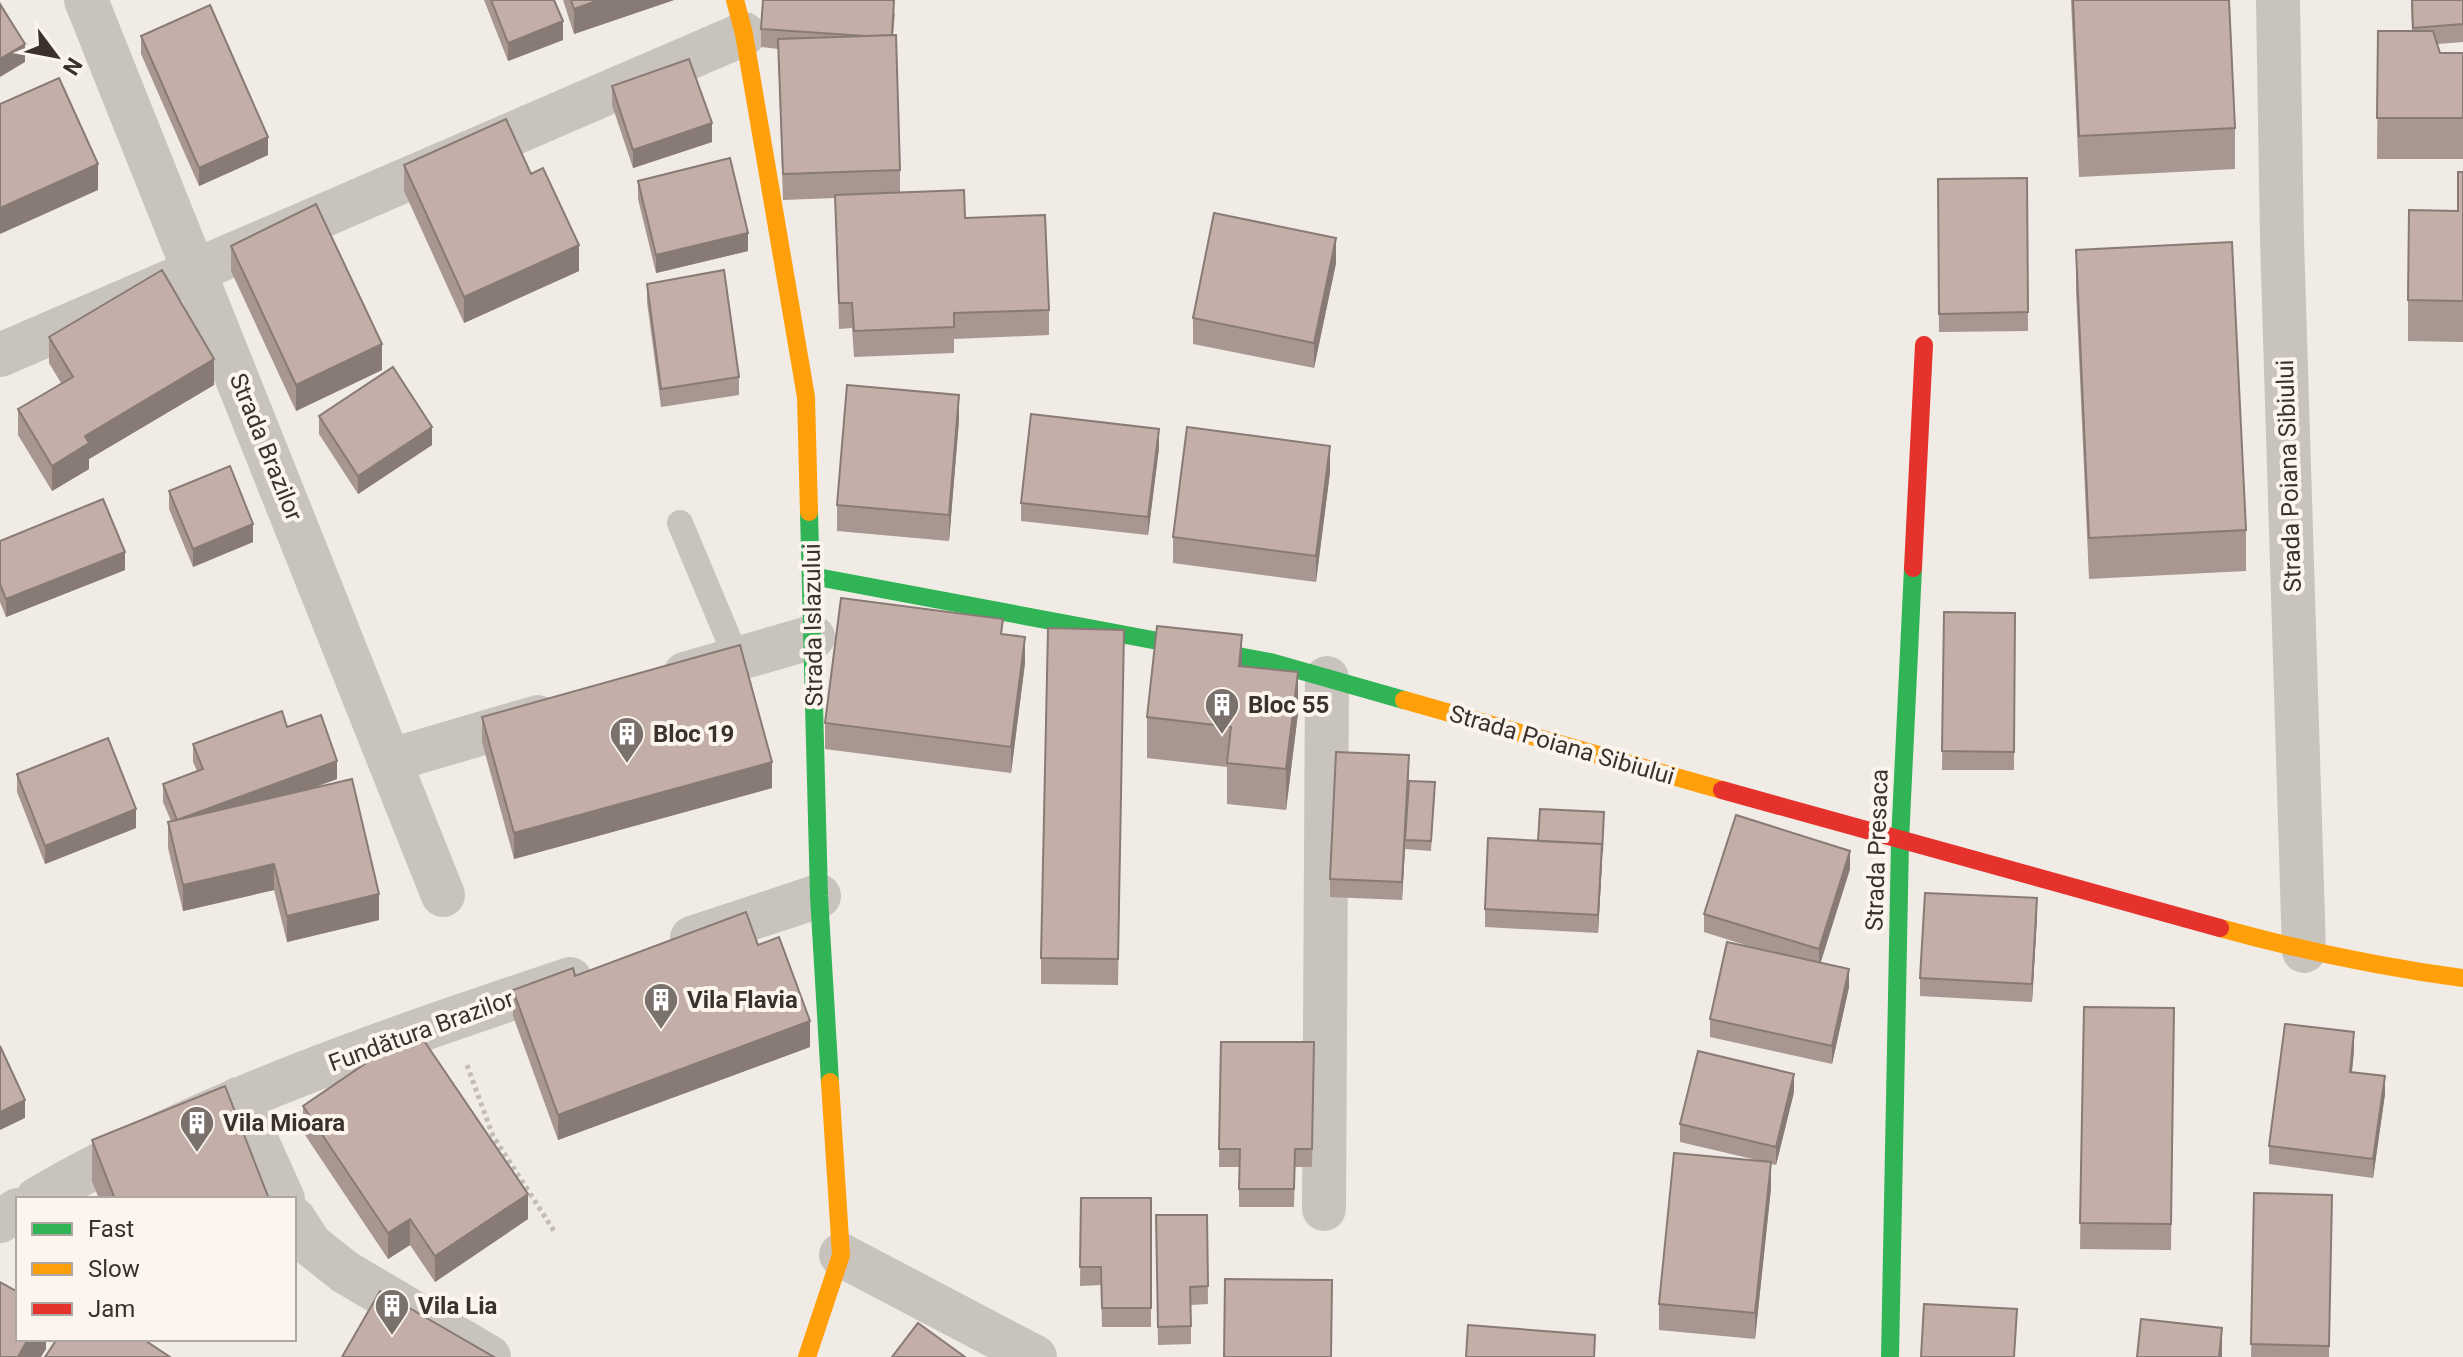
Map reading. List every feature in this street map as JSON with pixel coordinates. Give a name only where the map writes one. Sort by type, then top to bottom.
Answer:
[{"type":"street","name":"Strada Brazilor","points":[[86,0],[443,895]]},
{"type":"street","name":"Strada Poiana Sibiului","points":[[2278,0],[2282,272],[2304,951]]},
{"type":"street","points":[[0,355],[195,270],[740,17]]},
{"type":"street","name":"Strada Islazului","points":[[740,17],[806,397],[819,896],[841,1255],[807,1357]]},
{"type":"street","name":"Strada Presaca","points":[[1890,1357],[1900,841],[1924,345]]},
{"type":"street","name":"Strada Poiana Sibiului","points":[[812,576],[1270,662],[1900,841],[2304,951],[2393,969],[2463,978]]},
{"type":"street","points":[[647,685],[813,637]]},
{"type":"street","points":[[1324,1209],[1327,678]]},
{"type":"street","points":[[391,760],[572,707]]},
{"type":"street","points":[[654,951],[819,896]]},
{"type":"street","name":"Fundătura Brazilor","points":[[41,1197],[238,1099],[449,1019],[609,966]]},
{"type":"street","points":[[238,1099],[282,1197]]},
{"type":"street","points":[[296,1222],[311,1245],[345,1272],[489,1357]]},
{"type":"street","points":[[841,1255],[1035,1357]]},
{"type":"lane","points":[[680,523],[737,659]]},
{"type":"path","points":[[449,1019],[493,1136],[556,1234]]},
{"type":"building","points":[[491,0],[554,0],[563,21],[508,43]]},
{"type":"building","points":[[571,0],[599,0],[574,9]]},
{"type":"building","points":[[763,0],[894,0],[892,35],[761,29]]},
{"type":"building","points":[[2073,0],[2229,0],[2235,128],[2079,136]]},
{"type":"building","points":[[2412,0],[2463,0],[2463,24],[2413,28]]},
{"type":"building","points":[[0,4],[25,44],[0,59]]},
{"type":"building","points":[[210,5],[268,137],[199,168],[141,36]]},
{"type":"building","points":[[2378,31],[2433,31],[2440,53],[2463,53],[2463,118],[2377,118]]},
{"type":"building","points":[[896,35],[900,170],[783,174],[778,39]]},
{"type":"building","points":[[689,59],[712,123],[633,150],[612,86]]},
{"type":"building","points":[[59,78],[98,164],[0,208],[0,104]]},
{"type":"building","points":[[506,119],[531,174],[543,168],[579,245],[464,297],[404,165]]},
{"type":"building","points":[[730,158],[748,233],[656,255],[638,181]]},
{"type":"building","points":[[2458,172],[2463,172],[2463,301],[2408,300],[2409,210],[2458,211]]},
{"type":"building","points":[[2027,178],[2028,312],[1939,314],[1938,179]]},
{"type":"building","points":[[964,190],[965,218],[1045,215],[1049,310],[954,313],[954,327],[854,331],[852,303],[839,303],[835,195]]},
{"type":"building","points":[[316,204],[382,344],[296,385],[231,246]]},
{"type":"building","points":[[1214,213],[1336,238],[1314,343],[1193,318]]},
{"type":"building","points":[[2232,242],[2246,530],[2089,538],[2076,250]]},
{"type":"building","points":[[162,270],[214,359],[85,436],[89,443],[52,466],[18,409],[73,377],[49,337]]},
{"type":"building","points":[[724,270],[739,377],[661,389],[647,284]]},
{"type":"building","points":[[393,367],[432,427],[358,476],[319,416]]},
{"type":"building","points":[[847,385],[959,395],[949,515],[837,505]]},
{"type":"building","points":[[1031,414],[1159,429],[1148,517],[1021,503]]},
{"type":"building","points":[[1187,427],[1330,446],[1316,556],[1173,537]]},
{"type":"building","points":[[230,466],[253,524],[193,549],[169,491]]},
{"type":"building","points":[[103,499],[125,552],[6,599],[0,584],[0,541]]},
{"type":"building","points":[[841,598],[1003,619],[1001,634],[1025,637],[1011,747],[825,723]]},
{"type":"building","points":[[1944,612],[2015,613],[2014,752],[1942,751]]},
{"type":"building","points":[[1157,626],[1242,635],[1239,666],[1298,672],[1286,769],[1227,763],[1231,727],[1147,717]]},
{"type":"building","points":[[1048,628],[1124,630],[1118,959],[1041,958]]},
{"type":"building","name":"Bloc 19","points":[[740,645],[772,762],[514,833],[482,717]]},
{"type":"building","points":[[282,711],[287,727],[321,715],[337,761],[177,820],[163,784],[203,769],[193,744]]},
{"type":"building","points":[[108,738],[136,809],[45,846],[17,774]]},
{"type":"building","points":[[1336,752],[1409,755],[1402,882],[1330,879]]},
{"type":"building","points":[[352,779],[379,894],[287,916],[274,864],[183,885],[168,822]]},
{"type":"building","points":[[1409,781],[1435,782],[1431,841],[1405,840]]},
{"type":"building","points":[[1540,809],[1604,812],[1602,853],[1602,844],[1538,841]]},
{"type":"building","points":[[1736,815],[1850,851],[1819,949],[1704,914]]},
{"type":"building","points":[[1488,838],[1602,844],[1598,915],[1485,909]]},
{"type":"building","points":[[1925,893],[2037,898],[2032,984],[1920,978]]},
{"type":"building","name":"Vila Flavia","points":[[746,912],[758,945],[779,937],[810,1021],[558,1115],[513,990],[573,968],[575,976]]},
{"type":"building","points":[[1727,942],[1849,969],[1832,1046],[1710,1019]]},
{"type":"building","points":[[2084,1007],[2174,1008],[2171,1224],[2080,1223]]},
{"type":"building","points":[[2285,1024],[2354,1032],[2350,1072],[2385,1076],[2373,1159],[2269,1146]]},
{"type":"building","points":[[416,1029],[528,1194],[435,1256],[410,1219],[388,1233],[303,1106]]},
{"type":"building","points":[[1221,1042],[1314,1042],[1312,1149],[1295,1149],[1294,1189],[1239,1189],[1240,1149],[1219,1149]]},
{"type":"building","points":[[0,1046],[25,1100],[0,1112]]},
{"type":"building","points":[[1698,1051],[1794,1074],[1776,1147],[1680,1124]]},
{"type":"building","points":[[225,1086],[268,1197],[114,1197],[92,1140]]},
{"type":"building","points":[[1674,1153],[1771,1162],[1755,1313],[1659,1304]]},
{"type":"building","points":[[2254,1193],[2332,1195],[2329,1346],[2251,1344]]},
{"type":"building","points":[[1081,1198],[1151,1198],[1151,1308],[1102,1308],[1101,1267],[1080,1267]]},
{"type":"building","points":[[1156,1215],[1207,1215],[1208,1286],[1190,1287],[1191,1326],[1158,1327]]},
{"type":"building","points":[[1225,1279],[1332,1280],[1331,1357],[1224,1357]]},
{"type":"building","points":[[0,1282],[16,1291],[16,1341],[27,1341],[18,1357],[0,1357]]},
{"type":"building","points":[[380,1291],[494,1357],[342,1357]]},
{"type":"building","points":[[1924,1304],[2017,1309],[2014,1357],[1921,1357]]},
{"type":"building","points":[[2141,1319],[2222,1328],[2219,1357],[2137,1357]]},
{"type":"building","points":[[918,1323],[965,1357],[892,1357]]},
{"type":"building","points":[[1468,1325],[1595,1335],[1594,1357],[1466,1357]]},
{"type":"building","points":[[56,1341],[146,1341],[170,1357],[45,1357]]},
{"type":"traffic: fast","points":[[809,512],[819,896],[830,1082]]},
{"type":"traffic: fast","points":[[1890,1357],[1900,841],[1913,568]]},
{"type":"traffic: fast","points":[[812,576],[1270,662],[1404,700]]},
{"type":"traffic: slow","points":[[735,0],[744,34],[806,397],[809,512]]},
{"type":"traffic: slow","points":[[1404,700],[1722,790]]},
{"type":"traffic: slow","points":[[2220,928],[2340,957],[2463,978]]},
{"type":"traffic: slow","points":[[807,1357],[841,1255],[830,1082]]},
{"type":"traffic: jam","points":[[1913,568],[1924,345]]},
{"type":"traffic: jam","points":[[1722,790],[2220,928]]},
{"type":"place","name":"Bloc 55","points":[[1222,736]]},
{"type":"place","name":"Bloc 19","points":[[627,765]]},
{"type":"place","name":"Vila Flavia","points":[[661,1031]]},
{"type":"place","name":"Vila Mioara","points":[[197,1154]]},
{"type":"place","name":"Vila Lia","points":[[392,1337]]}]
